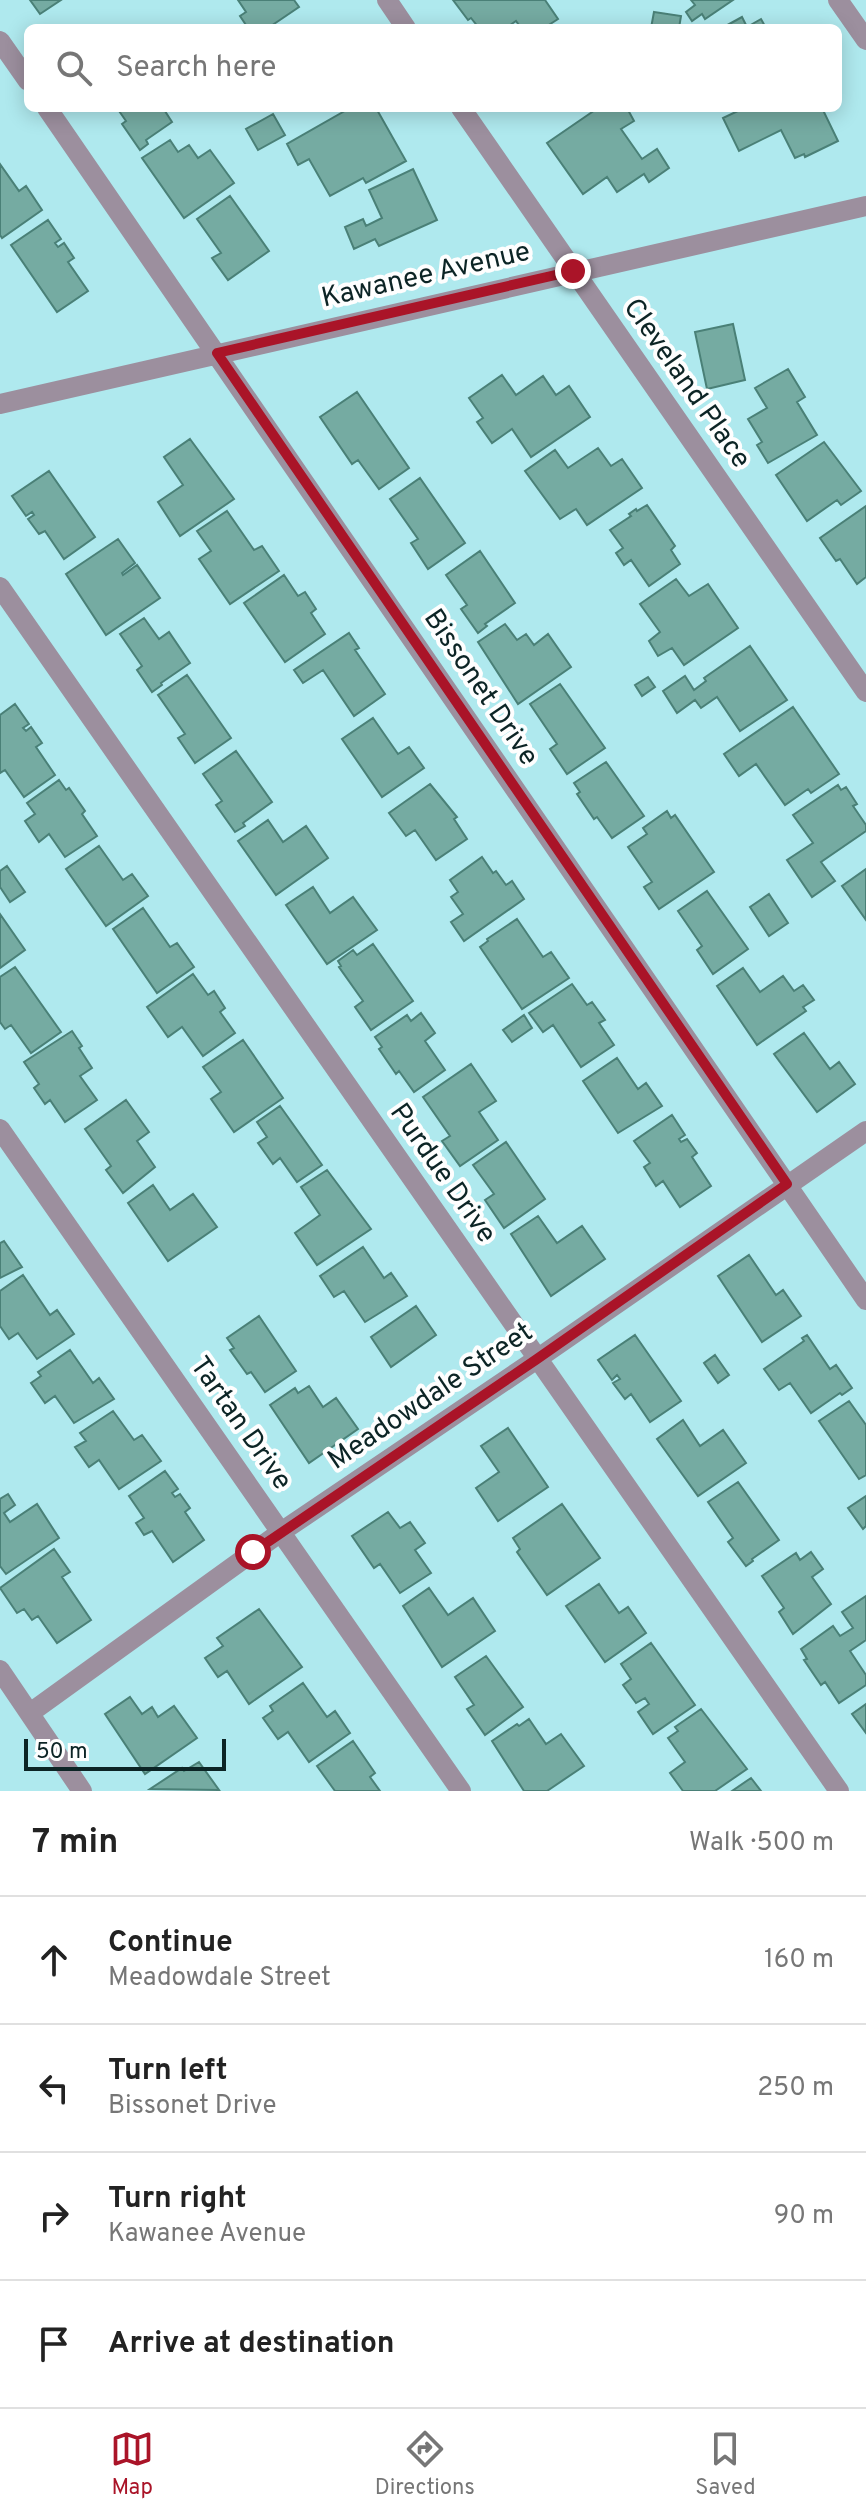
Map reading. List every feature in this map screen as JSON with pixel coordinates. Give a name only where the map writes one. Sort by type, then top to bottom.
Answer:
[{"type":"street","points":[[387,0],[403,24]]},
{"type":"street","points":[[838,0],[866,40]]},
{"type":"street","points":[[0,41],[24,75]]},
{"type":"street","name":"Bissonet Drive","points":[[50,112],[866,1300]]},
{"type":"street","name":"Cleveland Place","points":[[464,112],[866,692]]},
{"type":"street","name":"Kawanee Avenue","points":[[0,404],[866,206]]},
{"type":"street","name":"Purdue Drive","points":[[0,587],[839,1791]]},
{"type":"street","name":"Tartan Drive","points":[[0,1129],[461,1791]]},
{"type":"street","name":"Meadowdale Street","points":[[30,1713],[281,1532],[866,1131]]},
{"type":"street","points":[[0,1670],[82,1791]]},
{"type":"building","points":[[30,0],[61,0],[40,14]]},
{"type":"building","points":[[238,0],[294,0],[299,7],[274,24],[245,24],[240,16],[246,12]]},
{"type":"building","points":[[453,0],[545,0],[558,19],[550,24],[518,24],[516,21],[512,24],[476,24],[471,18],[468,20]]},
{"type":"building","points":[[691,0],[733,0],[705,19],[702,14],[692,21],[686,12],[695,5]]},
{"type":"building","points":[[654,12],[681,16],[680,24],[652,24]]},
{"type":"building","points":[[742,17],[746,24],[729,24]]},
{"type":"building","points":[[120,112],[166,112],[172,122],[146,140],[148,144],[140,150],[122,124],[126,121]]},
{"type":"building","points":[[343,112],[378,112],[406,161],[366,183],[363,178],[330,196],[309,159],[298,165],[287,144]]},
{"type":"building","points":[[592,112],[629,112],[634,121],[621,129],[642,159],[657,149],[669,168],[649,182],[644,174],[617,192],[607,177],[583,194],[547,143]]},
{"type":"building","points":[[736,112],[824,112],[838,141],[805,157],[804,154],[795,158],[781,130],[739,151],[723,118]]},
{"type":"building","points":[[273,114],[285,135],[258,150],[246,129]]},
{"type":"building","points":[[170,140],[178,152],[189,145],[198,158],[210,150],[234,183],[184,218],[142,158]]},
{"type":"building","points":[[0,164],[19,191],[26,186],[42,210],[2,238],[0,235]]},
{"type":"building","points":[[413,169],[437,220],[379,246],[375,239],[354,249],[345,227],[363,219],[366,226],[382,218],[369,190]]},
{"type":"building","points":[[230,196],[269,251],[228,280],[212,258],[221,253],[197,219]]},
{"type":"building","points":[[48,220],[61,239],[55,243],[58,247],[64,243],[74,258],[68,262],[88,291],[57,312],[11,245]]},
{"type":"building","points":[[733,324],[745,380],[707,389],[695,332]]},
{"type":"building","points":[[788,369],[805,397],[797,402],[817,435],[768,463],[757,445],[762,442],[748,419],[767,408],[755,388]]},
{"type":"building","points":[[502,375],[516,395],[543,376],[556,395],[569,386],[590,417],[531,457],[512,429],[492,443],[477,422],[483,418],[469,398]]},
{"type":"building","points":[[357,392],[409,468],[379,489],[358,460],[352,464],[320,417]]},
{"type":"building","points":[[190,439],[234,499],[180,536],[158,502],[183,485],[164,457]]},
{"type":"building","points":[[824,442],[861,491],[841,505],[837,500],[807,521],[776,475]]},
{"type":"building","points":[[598,448],[611,466],[622,459],[642,488],[587,525],[576,509],[560,519],[525,471],[555,450],[568,468]]},
{"type":"building","points":[[49,471],[95,537],[64,559],[45,531],[39,534],[28,519],[34,515],[32,512],[26,516],[12,496]]},
{"type":"building","points":[[420,478],[465,543],[428,569],[411,543],[418,539],[390,499]]},
{"type":"building","points":[[647,505],[675,546],[671,550],[680,564],[649,586],[631,560],[624,565],[616,553],[623,548],[610,530],[636,509]]},
{"type":"building","points":[[866,506],[866,577],[857,584],[840,559],[836,561],[820,538]]},
{"type":"building","points":[[227,511],[254,550],[262,546],[279,571],[230,604],[199,559],[211,551],[197,531]]},
{"type":"building","points":[[118,539],[135,563],[123,575],[137,565],[160,598],[106,635],[66,574]]},
{"type":"building","points":[[480,551],[515,603],[485,624],[487,626],[478,633],[461,609],[467,605],[446,575]]},
{"type":"building","points":[[284,575],[298,596],[305,592],[316,609],[311,613],[325,634],[285,662],[244,603]]},
{"type":"building","points":[[676,579],[689,596],[708,584],[738,628],[684,665],[672,648],[658,656],[649,641],[660,632],[640,604]]},
{"type":"building","points":[[144,618],[159,639],[169,632],[190,663],[152,692],[137,670],[142,666],[120,634]]},
{"type":"building","points":[[505,624],[517,640],[526,634],[534,645],[548,634],[571,667],[518,704],[478,642]]},
{"type":"building","points":[[349,633],[359,648],[355,650],[385,694],[354,716],[323,670],[303,683],[294,670]]},
{"type":"building","points":[[750,646],[787,700],[740,731],[717,697],[701,708],[695,700],[677,713],[663,691],[685,676],[694,690],[706,681],[704,678]]},
{"type":"building","points":[[187,675],[231,738],[195,763],[178,738],[185,734],[158,695]]},
{"type":"building","points":[[648,677],[655,687],[642,696],[635,685]]},
{"type":"building","points":[[560,684],[605,748],[567,774],[550,749],[557,744],[530,704]]},
{"type":"building","points":[[15,704],[29,724],[23,728],[26,731],[31,727],[42,743],[36,747],[55,775],[24,797],[5,770],[0,773],[0,715]]},
{"type":"building","points":[[793,707],[839,774],[811,793],[808,789],[785,805],[756,764],[739,776],[724,754]]},
{"type":"building","points":[[373,718],[398,754],[409,747],[424,768],[382,797],[342,739]]},
{"type":"building","points":[[236,751],[272,802],[235,832],[216,805],[222,801],[203,774]]},
{"type":"building","points":[[606,762],[644,816],[612,838],[597,817],[594,819],[577,794],[580,792],[574,783]]},
{"type":"building","points":[[59,780],[66,790],[69,788],[85,811],[82,814],[97,836],[65,857],[49,834],[39,842],[25,821],[35,814],[27,803]]},
{"type":"building","points":[[430,784],[457,817],[454,819],[467,839],[436,860],[415,830],[406,836],[389,813]]},
{"type":"building","points":[[838,785],[841,790],[846,787],[857,804],[853,806],[866,825],[866,831],[821,862],[835,881],[812,897],[787,860],[813,843],[793,815]]},
{"type":"building","points":[[667,811],[671,818],[675,815],[714,872],[659,909],[644,887],[652,882],[628,847],[647,834],[643,828]]},
{"type":"building","points":[[268,820],[283,842],[306,826],[328,858],[276,895],[238,841]]},
{"type":"building","points":[[99,846],[123,880],[132,874],[148,896],[106,926],[66,869]]},
{"type":"building","points":[[482,857],[506,885],[512,881],[524,899],[464,941],[451,922],[463,914],[451,897],[458,892],[450,880]]},
{"type":"building","points":[[7,866],[25,892],[10,902],[0,887],[0,871]]},
{"type":"building","points":[[866,869],[866,920],[842,886]]},
{"type":"building","points":[[313,887],[330,913],[353,897],[377,930],[327,964],[286,905]]},
{"type":"building","points":[[707,891],[748,949],[713,974],[697,950],[702,946],[678,911]]},
{"type":"building","points":[[769,894],[788,923],[769,936],[750,907]]},
{"type":"building","points":[[143,908],[170,947],[177,943],[194,967],[157,993],[113,929]]},
{"type":"building","points":[[0,914],[25,950],[0,968]]},
{"type":"building","points":[[517,919],[543,957],[551,952],[569,978],[522,1009],[480,947]]},
{"type":"building","points":[[373,944],[413,1001],[371,1030],[355,1007],[363,1001],[338,961],[353,950],[357,955]]},
{"type":"building","points":[[15,967],[61,1032],[31,1053],[11,1025],[5,1029],[0,1022],[0,977]]},
{"type":"building","points":[[743,968],[760,992],[783,976],[794,991],[803,985],[814,1000],[803,1007],[806,1011],[757,1045],[717,986]]},
{"type":"building","points":[[193,974],[208,995],[214,991],[225,1008],[220,1012],[235,1033],[203,1056],[182,1027],[168,1037],[147,1007]]},
{"type":"building","points":[[572,984],[587,1005],[592,1002],[605,1020],[599,1023],[614,1045],[581,1067],[553,1025],[543,1032],[529,1013]]},
{"type":"building","points":[[421,1013],[435,1033],[425,1041],[445,1070],[414,1092],[399,1071],[396,1074],[379,1049],[382,1047],[375,1037],[407,1015],[411,1021]]},
{"type":"building","points":[[524,1015],[532,1028],[512,1042],[503,1030]]},
{"type":"building","points":[[72,1031],[92,1068],[80,1076],[97,1100],[65,1122],[50,1100],[45,1104],[34,1088],[39,1084],[24,1062]]},
{"type":"building","points":[[804,1033],[830,1069],[839,1062],[855,1084],[817,1112],[774,1054]]},
{"type":"building","points":[[243,1040],[283,1098],[234,1132],[211,1099],[221,1092],[203,1067]]},
{"type":"building","points":[[617,1058],[638,1089],[646,1083],[662,1106],[618,1133],[583,1081]]},
{"type":"building","points":[[471,1064],[496,1101],[479,1112],[498,1140],[460,1166],[442,1141],[450,1136],[423,1097]]},
{"type":"building","points":[[126,1100],[149,1132],[137,1141],[155,1167],[123,1193],[106,1170],[111,1166],[85,1129]]},
{"type":"building","points":[[280,1106],[322,1165],[297,1182],[280,1158],[273,1164],[258,1143],[267,1137],[257,1122]]},
{"type":"building","points":[[672,1115],[685,1135],[679,1139],[681,1142],[687,1139],[697,1153],[692,1157],[711,1186],[680,1207],[663,1181],[656,1186],[644,1167],[650,1163],[634,1141]]},
{"type":"building","points":[[506,1142],[545,1199],[504,1228],[485,1200],[494,1194],[473,1165]]},
{"type":"building","points":[[327,1170],[371,1229],[317,1265],[295,1233],[320,1215],[301,1187]]},
{"type":"building","points":[[153,1185],[170,1210],[193,1194],[217,1227],[168,1261],[128,1203]]},
{"type":"building","points":[[538,1216],[557,1243],[582,1226],[605,1259],[551,1296],[511,1234]]},
{"type":"building","points":[[4,1241],[22,1267],[0,1278],[0,1243]]},
{"type":"building","points":[[363,1247],[384,1278],[391,1273],[407,1296],[365,1322],[344,1291],[334,1297],[320,1276]]},
{"type":"building","points":[[749,1255],[776,1295],[783,1290],[801,1316],[762,1342],[718,1276]]},
{"type":"building","points":[[23,1275],[50,1315],[57,1310],[74,1334],[37,1359],[18,1333],[9,1339],[0,1326],[0,1291]]},
{"type":"building","points":[[416,1306],[436,1335],[391,1367],[371,1337]]},
{"type":"building","points":[[259,1316],[296,1371],[265,1392],[230,1350],[234,1348],[227,1338]]},
{"type":"building","points":[[635,1335],[681,1401],[650,1422],[631,1394],[625,1399],[613,1383],[620,1379],[617,1375],[612,1380],[598,1360]]},
{"type":"building","points":[[807,1335],[830,1369],[836,1365],[852,1388],[811,1413],[790,1383],[779,1390],[764,1369],[804,1341],[802,1338]]},
{"type":"building","points":[[70,1350],[93,1383],[99,1378],[114,1399],[74,1423],[55,1396],[45,1403],[31,1383],[41,1376],[38,1372]]},
{"type":"building","points":[[715,1355],[729,1375],[718,1383],[704,1363]]},
{"type":"building","points":[[309,1386],[323,1407],[336,1398],[358,1429],[309,1463],[270,1405],[295,1388],[298,1393]]},
{"type":"building","points":[[849,1401],[866,1425],[866,1475],[859,1479],[819,1421]]},
{"type":"building","points":[[113,1411],[134,1440],[142,1435],[161,1461],[119,1489],[99,1460],[89,1467],[75,1447],[86,1441],[80,1433]]},
{"type":"building","points":[[683,1420],[700,1446],[723,1430],[746,1463],[698,1496],[657,1439]]},
{"type":"building","points":[[508,1428],[548,1487],[498,1521],[476,1488],[499,1472],[481,1446]]},
{"type":"building","points":[[165,1471],[178,1489],[172,1493],[175,1497],[180,1494],[190,1508],[185,1512],[204,1540],[173,1562],[152,1531],[144,1535],[136,1523],[144,1518],[129,1496]]},
{"type":"building","points":[[738,1482],[779,1540],[746,1566],[728,1542],[733,1538],[708,1502]]},
{"type":"building","points":[[8,1494],[15,1505],[4,1513],[10,1522],[37,1504],[59,1538],[6,1574],[0,1566],[0,1499]]},
{"type":"building","points":[[866,1496],[866,1526],[863,1529],[848,1508]]},
{"type":"building","points":[[562,1504],[600,1558],[547,1595],[517,1552],[520,1549],[513,1538]]},
{"type":"building","points":[[388,1512],[400,1528],[410,1522],[425,1543],[415,1550],[431,1573],[400,1593],[380,1564],[374,1568],[352,1536]]},
{"type":"building","points":[[54,1549],[70,1572],[62,1577],[91,1620],[57,1643],[38,1616],[32,1620],[24,1609],[17,1613],[0,1588]]},
{"type":"building","points":[[811,1552],[823,1569],[812,1577],[831,1604],[793,1634],[779,1612],[784,1608],[762,1576],[796,1553],[800,1560]]},
{"type":"building","points":[[599,1584],[619,1613],[628,1607],[646,1633],[605,1662],[566,1606]]},
{"type":"building","points":[[429,1588],[448,1615],[473,1598],[495,1631],[442,1667],[403,1606]]},
{"type":"building","points":[[866,1596],[866,1640],[850,1651],[866,1675],[866,1685],[839,1703],[825,1682],[821,1685],[804,1660],[807,1659],[801,1649],[833,1626],[840,1636],[853,1628],[842,1612]]},
{"type":"building","points":[[259,1609],[302,1667],[249,1704],[227,1671],[218,1677],[205,1658],[223,1646],[217,1638]]},
{"type":"building","points":[[651,1643],[695,1705],[653,1734],[638,1712],[649,1704],[645,1698],[636,1703],[623,1685],[631,1679],[621,1664]]},
{"type":"building","points":[[486,1656],[523,1707],[485,1735],[467,1709],[474,1705],[455,1677]]},
{"type":"building","points":[[303,1683],[327,1717],[335,1711],[350,1733],[309,1762],[288,1732],[278,1739],[263,1718],[273,1711],[270,1706]]},
{"type":"building","points":[[130,1697],[142,1714],[152,1707],[158,1717],[174,1706],[197,1738],[145,1774],[105,1714]]},
{"type":"building","points":[[866,1704],[866,1733],[852,1714]]},
{"type":"building","points":[[701,1709],[747,1769],[715,1791],[683,1791],[670,1773],[685,1762],[668,1738],[678,1731],[675,1727]]},
{"type":"building","points":[[529,1719],[546,1744],[561,1734],[584,1766],[547,1791],[524,1791],[492,1741]]},
{"type":"building","points":[[353,1741],[375,1773],[370,1777],[380,1791],[335,1791],[317,1766]]},
{"type":"building","points":[[199,1762],[219,1790],[150,1789],[182,1768],[184,1771]]},
{"type":"building","points":[[751,1778],[761,1791],[732,1791]]},
{"type":"route","points":[[253,1552],[787,1184],[217,353],[573,271]]}]
